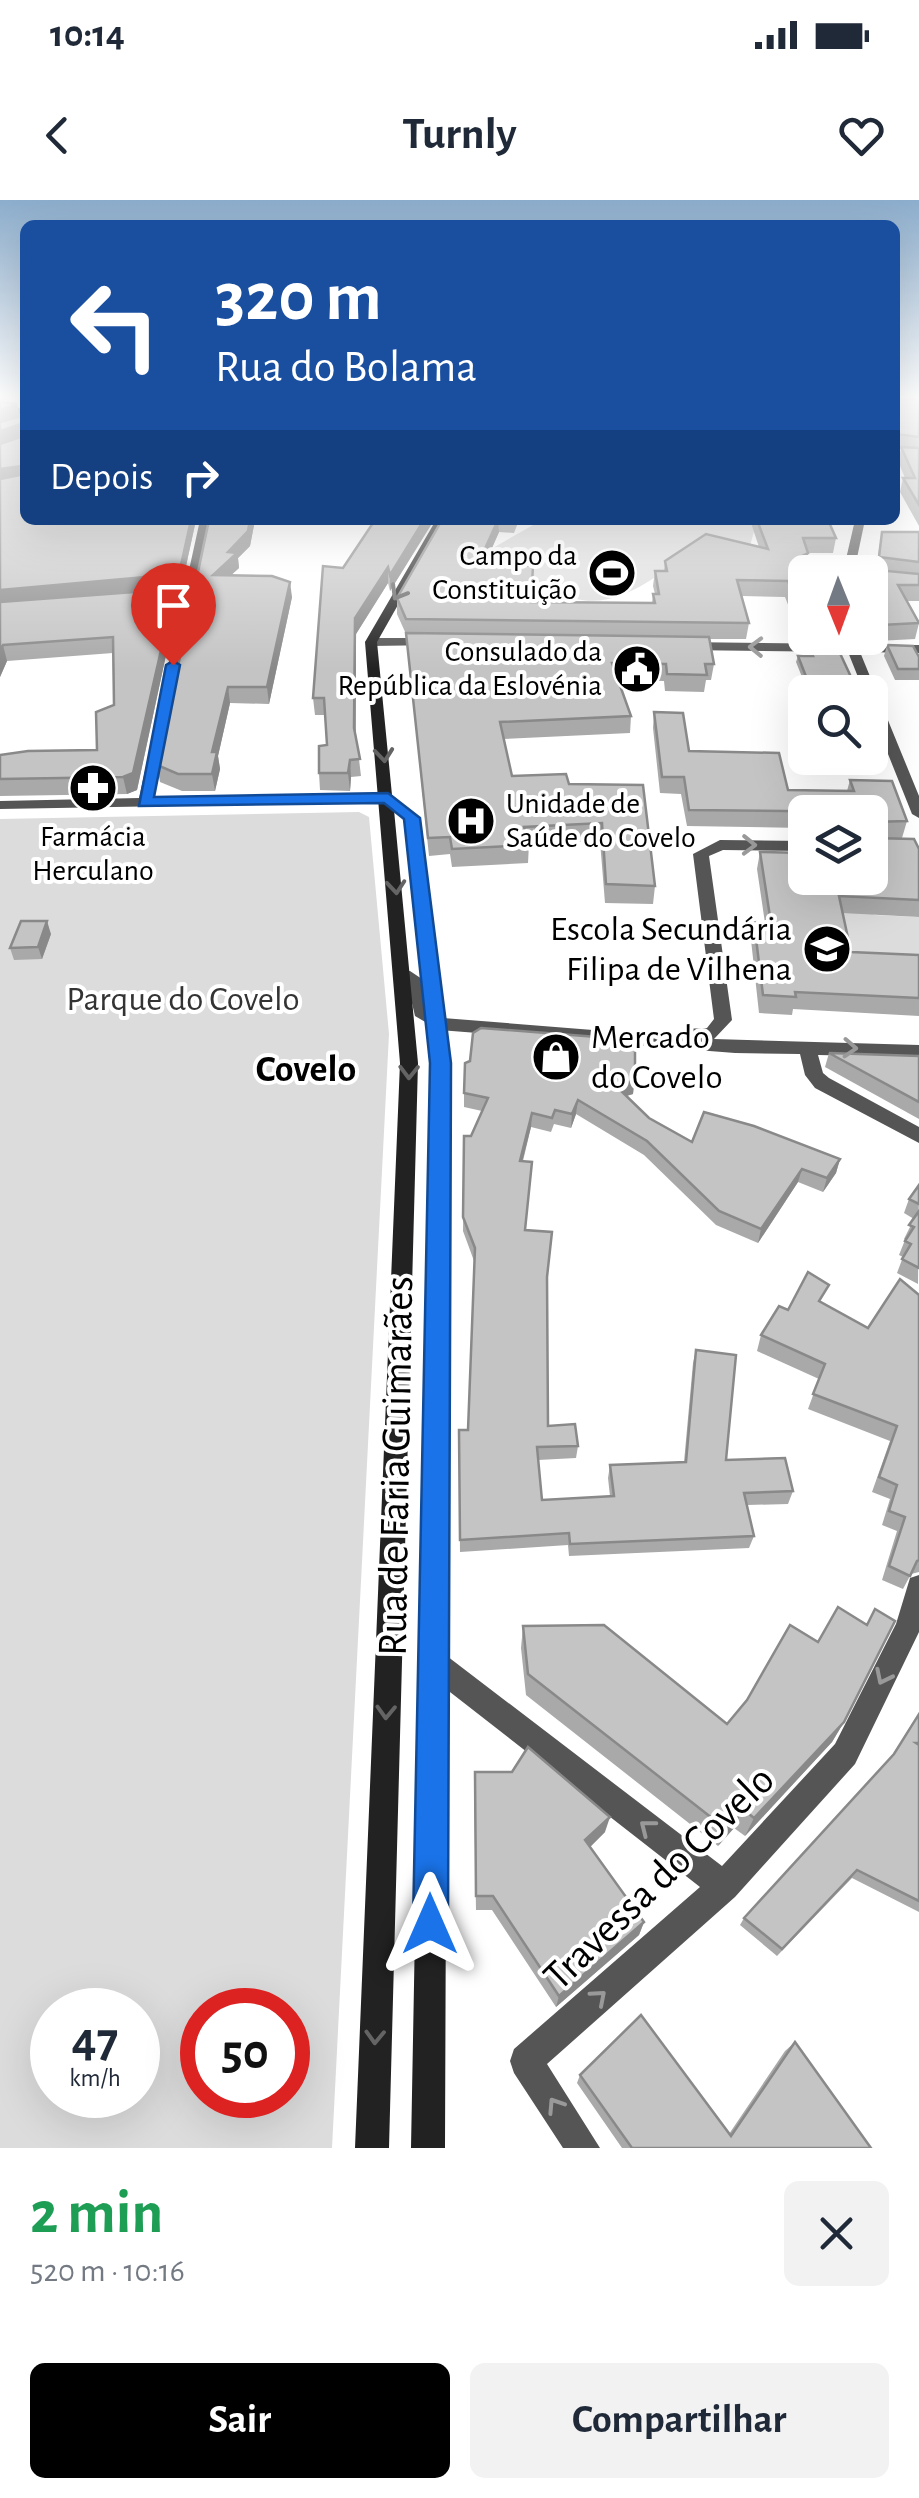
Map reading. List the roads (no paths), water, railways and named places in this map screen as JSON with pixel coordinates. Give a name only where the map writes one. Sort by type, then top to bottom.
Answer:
[{"type":"main road","points":[[426,525],[419,536],[427,544]]},
{"type":"main road","points":[[371,642],[438,525]]},
{"type":"main road","name":"Rua de Faria Guimarães","points":[[371,642],[410,1063],[372,2148]]},
{"type":"main road","name":"Rua de Faria Guimarães","points":[[388,798],[412,818],[439,1024],[428,2148]]},
{"type":"street","points":[[144,802],[204,525]]},
{"type":"street","points":[[852,555],[859,525]]},
{"type":"street","points":[[169,598],[188,596]]},
{"type":"street","points":[[371,642],[455,642]]},
{"type":"street","points":[[667,646],[788,644]]},
{"type":"street","points":[[888,646],[919,649]]},
{"type":"street","points":[[856,655],[919,814]]},
{"type":"street","points":[[0,805],[388,798]]},
{"type":"street","points":[[586,1033],[620,1029],[712,1034],[721,1028],[702,854],[720,845],[788,846]]},
{"type":"street","points":[[404,975],[416,984],[424,1016],[439,1024],[698,1045],[919,1051]]},
{"type":"street","points":[[807,1046],[814,1075],[822,1083],[919,1136]]},
{"type":"street","name":"Travessa do Covelo","points":[[583,2148],[526,2062],[724,1886],[845,1754],[913,1629],[919,1587]]},
{"type":"street","points":[[433,1662],[724,1886]]},
{"type":"place","name":"Campo da Constituição","points":[[612,573]]},
{"type":"place","name":"Consulado da República da Eslovénia","points":[[637,669]]},
{"type":"place","name":"Farmácia Herculano","points":[[93,788]]},
{"type":"place","name":"Unidade de Saúde do Covelo","points":[[471,821]]},
{"type":"place","name":"Escola Secundária Filipa de Vilhena","points":[[827,949]]},
{"type":"place","name":"Mercado do Covelo","points":[[556,1057]]},
{"type":"district","name":"Covelo","points":[[306,1070]]},
{"type":"park label","name":"Parque do Covelo","points":[[183,999]]}]
